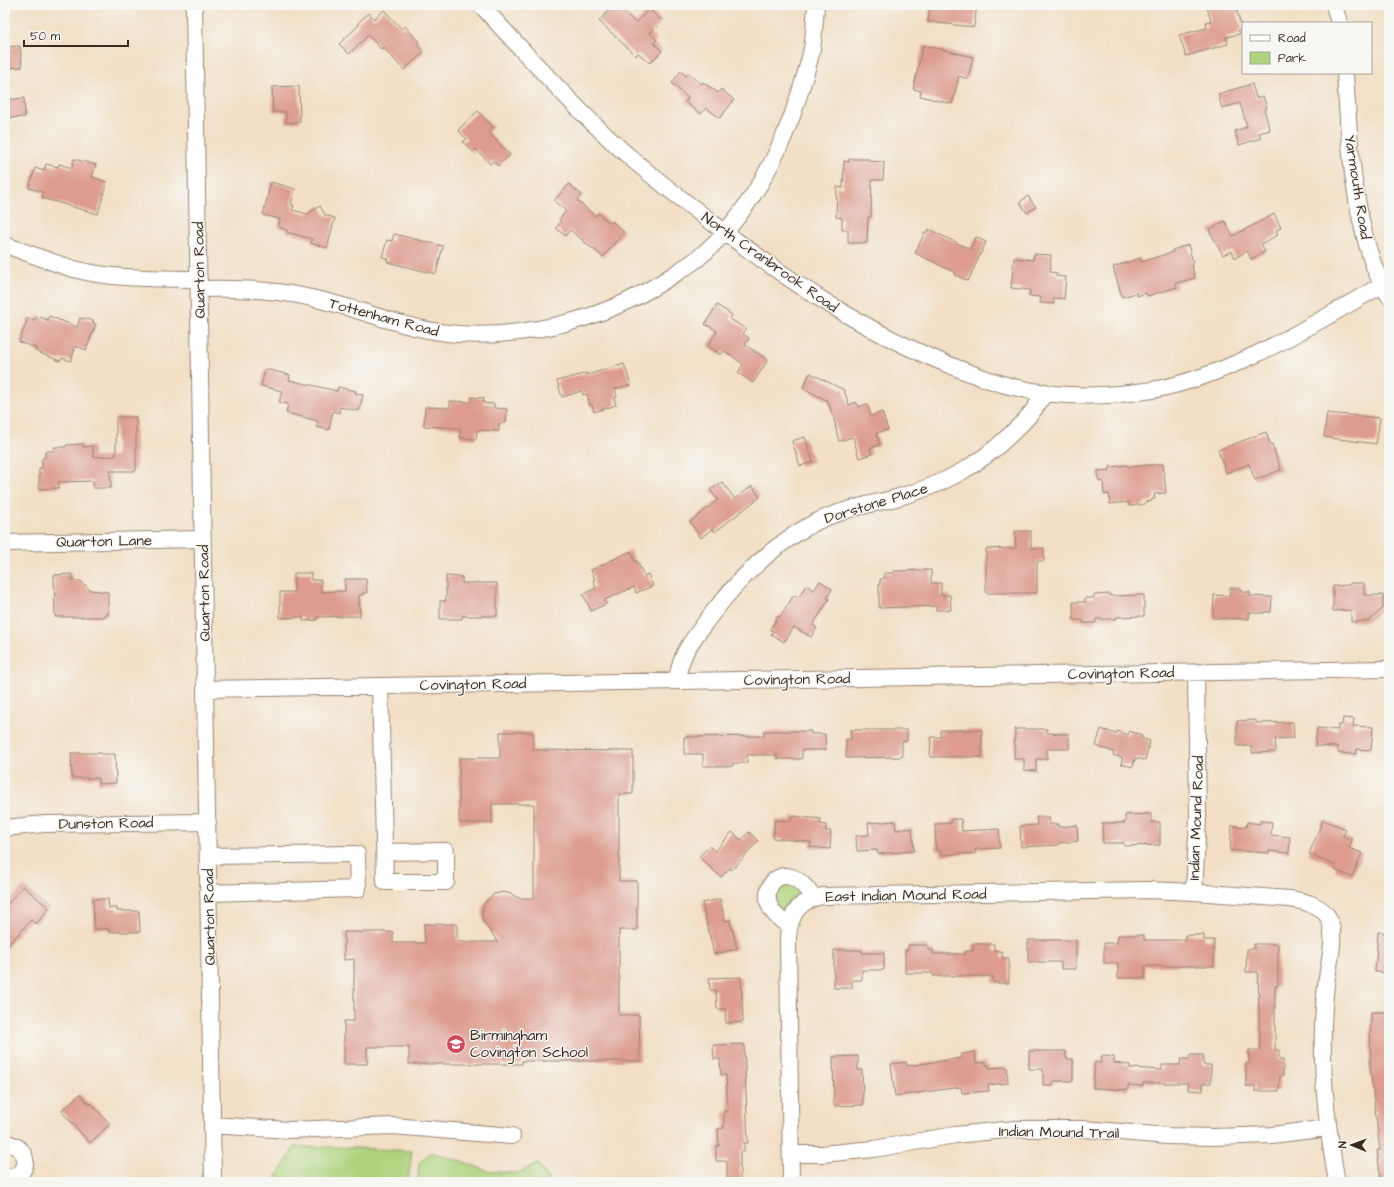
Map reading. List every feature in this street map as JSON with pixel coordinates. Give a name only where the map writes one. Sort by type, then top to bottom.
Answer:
[{"type":"street","name":"Quarton Road","points":[[194,5],[213,1182]]},
{"type":"street","name":"North Cranbrook Road","points":[[481,5],[543,73],[600,131],[642,168],[781,274],[813,295],[893,340],[939,361],[983,378],[1018,388],[1081,395],[1152,390],[1201,377],[1231,365],[1387,288]]},
{"type":"street","name":"Tottenham Road","points":[[5,244],[75,269],[137,278],[283,292],[331,302],[401,324],[435,332],[501,334],[534,330],[565,323],[605,311],[636,298],[655,287],[696,260],[725,232],[735,220],[760,184],[786,134],[809,63],[812,49],[816,5]]},
{"type":"street","points":[[1334,5],[1339,22]]},
{"type":"street","name":"Yarmouth Road","points":[[1345,74],[1352,166],[1359,208],[1368,247],[1376,270],[1387,288]]},
{"type":"street","name":"Dorstone Place","points":[[676,681],[680,664],[698,632],[740,580],[776,548],[812,524],[855,508],[924,490],[973,465],[996,448],[1025,420],[1045,392]]},
{"type":"street","name":"Quarton Lane","points":[[5,543],[203,539]]},
{"type":"street","name":"Covington Road","points":[[205,689],[1389,669]]},
{"type":"street","name":"Indian Mound Road","points":[[1196,672],[1198,818],[1194,892],[1303,901],[1318,907],[1329,918],[1332,940],[1324,1004],[1322,1065],[1328,1128],[1337,1182]]},
{"type":"street","points":[[380,686],[384,852]]},
{"type":"street","name":"Dunston Road","points":[[5,828],[44,824],[208,822]]},
{"type":"street","points":[[208,856],[235,857],[357,854],[358,889],[208,893]]},
{"type":"street","points":[[789,926],[773,913],[768,903],[768,888],[775,879],[783,876],[791,877],[805,886],[814,897]]},
{"type":"street","name":"East Indian Mound Road","points":[[791,1182],[789,926],[799,907],[806,901],[814,897],[1148,890],[1194,892]]},
{"type":"street","points":[[212,1125],[289,1130],[393,1126],[512,1136]]},
{"type":"street","name":"Indian Mound Trail","points":[[791,1154],[822,1154],[874,1149],[956,1135],[1015,1129],[1085,1129],[1168,1136],[1214,1137],[1272,1135],[1328,1128]]},
{"type":"street","points":[[5,1143],[19,1148],[23,1153],[25,1161],[20,1174],[12,1178],[5,1178]]},
{"type":"green space","points":[[788,885],[794,887],[798,891],[798,894],[783,910],[777,906],[775,895],[778,889]]},
{"type":"green space","points":[[295,1147],[337,1147],[412,1151],[408,1182],[277,1182],[277,1176]]},
{"type":"green space","points":[[431,1152],[487,1171],[517,1173],[538,1164],[551,1182],[419,1182],[419,1163]]},
{"type":"building","points":[[614,5],[617,5],[636,23],[649,9],[662,21],[650,33],[657,40],[654,43],[662,51],[650,63],[638,53],[636,56],[599,21]]},
{"type":"building","points":[[930,5],[977,5],[974,27],[928,22]]},
{"type":"building","points":[[1214,5],[1235,5],[1242,29],[1238,30],[1240,34],[1226,37],[1228,44],[1186,56],[1179,35],[1207,28],[1206,22],[1211,21],[1207,7]]},
{"type":"building","points":[[384,10],[402,29],[405,26],[419,42],[417,44],[424,52],[404,70],[383,47],[381,49],[368,35],[349,54],[339,44],[369,13],[374,19]]},
{"type":"building","points":[[923,45],[973,57],[968,79],[959,76],[952,104],[920,96],[921,91],[913,89]]},
{"type":"building","points":[[20,46],[22,67],[5,68],[5,47]]},
{"type":"building","points":[[681,71],[686,76],[688,73],[701,84],[703,82],[718,93],[721,89],[734,100],[720,118],[706,108],[701,114],[685,102],[688,98],[672,83]]},
{"type":"building","points":[[1252,84],[1256,98],[1263,96],[1267,108],[1264,109],[1270,130],[1259,133],[1261,138],[1239,145],[1235,131],[1247,127],[1240,103],[1222,108],[1218,94]]},
{"type":"building","points":[[299,86],[300,122],[286,123],[286,112],[273,112],[272,87]]},
{"type":"building","points":[[24,98],[25,117],[5,118],[5,100]]},
{"type":"building","points":[[478,111],[493,127],[488,132],[510,155],[498,166],[493,161],[490,164],[476,149],[473,152],[463,142],[467,139],[458,130]]},
{"type":"building","points":[[74,159],[96,165],[92,177],[107,182],[98,214],[42,198],[43,192],[29,188],[35,168],[44,171],[46,164],[58,167],[59,164],[72,168]]},
{"type":"building","points":[[849,159],[869,159],[869,161],[884,162],[883,180],[872,180],[871,217],[868,217],[867,243],[848,243],[848,230],[842,230],[842,218],[836,217],[837,187],[843,188],[844,161],[849,162]]},
{"type":"building","points":[[271,182],[295,189],[291,205],[294,205],[292,210],[307,214],[320,206],[325,215],[335,218],[327,248],[311,243],[312,239],[286,232],[287,230],[278,227],[280,219],[263,215]]},
{"type":"building","points":[[569,184],[582,195],[577,200],[595,216],[598,213],[610,223],[612,221],[624,232],[603,257],[570,230],[565,236],[556,228],[561,222],[559,220],[566,211],[554,201]]},
{"type":"building","points":[[1028,196],[1036,207],[1027,213],[1020,202]]},
{"type":"building","points":[[1274,214],[1281,228],[1276,230],[1278,235],[1261,244],[1265,252],[1251,259],[1247,251],[1235,258],[1232,251],[1223,255],[1209,230],[1225,221],[1233,236]]},
{"type":"building","points":[[928,229],[970,249],[976,237],[986,242],[968,281],[955,275],[956,273],[915,253],[925,232],[927,232]]},
{"type":"building","points":[[394,234],[443,246],[436,274],[387,262],[388,259],[382,257],[387,240],[392,241]]},
{"type":"building","points":[[1188,245],[1193,262],[1191,262],[1195,278],[1176,283],[1177,287],[1147,296],[1146,293],[1137,296],[1136,293],[1122,297],[1113,267],[1140,258],[1141,262],[1173,252],[1172,250]]},
{"type":"building","points":[[1034,254],[1051,255],[1050,272],[1057,273],[1056,276],[1066,277],[1064,299],[1054,298],[1054,304],[1040,303],[1041,297],[1029,296],[1030,290],[1011,288],[1014,258],[1033,260]]},
{"type":"building","points":[[717,305],[732,315],[730,319],[746,329],[743,334],[749,338],[745,345],[768,360],[753,383],[738,373],[743,364],[724,351],[721,355],[708,346],[717,331],[705,324]]},
{"type":"building","points":[[37,316],[48,320],[49,316],[77,327],[80,318],[94,321],[93,323],[96,324],[86,350],[76,346],[71,361],[62,358],[60,361],[35,351],[36,348],[19,342],[28,318],[35,320]]},
{"type":"building","points":[[624,364],[631,385],[615,389],[617,397],[614,398],[616,405],[594,412],[592,405],[590,406],[587,394],[583,395],[582,391],[562,397],[557,381],[587,373],[587,375]]},
{"type":"building","points":[[265,369],[290,375],[289,380],[337,391],[338,387],[356,391],[355,393],[363,395],[359,411],[340,407],[339,413],[333,411],[329,430],[316,427],[318,421],[286,413],[288,404],[279,402],[282,391],[261,386]]},
{"type":"building","points":[[810,373],[844,390],[849,405],[856,402],[858,407],[867,404],[871,416],[882,412],[888,430],[876,433],[880,445],[870,448],[872,454],[859,458],[853,437],[839,441],[828,401],[803,388]]},
{"type":"building","points":[[471,397],[484,398],[483,403],[494,404],[494,408],[507,409],[506,423],[499,423],[499,431],[477,430],[476,439],[460,438],[460,428],[424,426],[425,407],[450,408],[450,401],[471,402]]},
{"type":"building","points":[[1327,413],[1380,418],[1376,444],[1324,437]]},
{"type":"building","points":[[116,417],[136,417],[136,471],[110,471],[111,488],[93,488],[93,481],[58,482],[59,488],[39,489],[39,468],[42,468],[42,458],[45,458],[45,451],[54,451],[54,447],[66,447],[66,445],[83,444],[83,447],[93,446],[93,457],[116,456]]},
{"type":"building","points":[[1266,432],[1281,470],[1255,480],[1249,464],[1226,473],[1218,450]]},
{"type":"building","points":[[805,437],[813,462],[800,466],[792,441]]},
{"type":"building","points":[[1163,464],[1166,493],[1154,494],[1155,499],[1152,499],[1152,501],[1145,502],[1145,504],[1129,506],[1129,502],[1110,504],[1109,494],[1104,495],[1103,481],[1099,482],[1098,471],[1110,470],[1110,467],[1128,465],[1128,467]]},
{"type":"building","points":[[722,482],[735,499],[752,486],[760,497],[715,532],[712,529],[701,538],[690,522],[718,500],[710,490]]},
{"type":"building","points":[[1015,531],[1031,531],[1031,548],[1044,548],[1044,561],[1037,561],[1037,593],[986,593],[986,549],[1016,548]]},
{"type":"building","points":[[631,551],[635,562],[637,561],[644,576],[648,574],[653,586],[636,593],[634,587],[604,600],[606,604],[591,611],[583,594],[596,588],[593,580],[595,579],[591,570]]},
{"type":"building","points":[[931,570],[931,583],[941,583],[941,595],[950,595],[951,610],[936,610],[936,606],[879,608],[879,584],[880,579],[884,579],[884,573],[894,573],[893,571]]},
{"type":"building","points":[[294,573],[311,573],[311,580],[321,580],[321,592],[345,591],[345,579],[366,579],[367,593],[359,595],[360,616],[317,617],[317,620],[303,621],[303,617],[280,618],[280,592],[294,592]]},
{"type":"building","points":[[72,574],[72,581],[81,581],[90,590],[108,592],[108,615],[105,615],[105,617],[55,617],[54,575]]},
{"type":"building","points":[[446,576],[462,577],[462,583],[497,583],[497,616],[462,616],[462,619],[440,619],[440,601],[446,601]]},
{"type":"building","points":[[820,581],[832,589],[827,598],[829,599],[813,625],[817,628],[811,637],[794,627],[784,642],[771,634],[773,631],[770,630],[778,616],[780,617],[794,595],[799,597],[806,585],[814,590]]},
{"type":"building","points":[[1350,583],[1364,583],[1364,595],[1383,595],[1383,608],[1369,621],[1351,622],[1351,610],[1333,611],[1333,586],[1350,585]]},
{"type":"building","points":[[1230,588],[1241,588],[1241,592],[1250,592],[1250,596],[1272,597],[1271,612],[1249,613],[1249,619],[1213,618],[1214,595],[1229,596]]},
{"type":"building","points":[[1110,594],[1110,596],[1144,595],[1144,616],[1116,617],[1116,619],[1096,619],[1096,623],[1083,623],[1083,620],[1073,620],[1073,602],[1085,602],[1085,598],[1094,598],[1094,595]]},
{"type":"building","points":[[1343,718],[1354,719],[1353,726],[1373,727],[1371,750],[1357,749],[1356,754],[1338,753],[1338,747],[1315,746],[1317,728],[1338,730],[1338,725],[1342,725]]},
{"type":"building","points":[[1256,720],[1256,723],[1293,722],[1294,738],[1275,739],[1276,752],[1252,753],[1252,746],[1237,746],[1237,721]]},
{"type":"building","points":[[1015,729],[1047,729],[1047,733],[1069,734],[1069,749],[1047,749],[1047,759],[1036,759],[1036,771],[1024,770],[1024,759],[1014,759]]},
{"type":"building","points":[[1101,729],[1116,734],[1117,731],[1128,735],[1129,731],[1142,735],[1141,738],[1150,741],[1145,760],[1135,758],[1133,767],[1121,764],[1123,758],[1113,755],[1114,752],[1096,746]]},
{"type":"building","points":[[850,730],[907,730],[907,741],[902,741],[902,757],[846,758],[846,739],[851,739]]},
{"type":"building","points":[[941,730],[982,730],[982,757],[930,757],[931,737],[941,737]]},
{"type":"building","points":[[764,731],[811,731],[811,734],[825,734],[826,750],[802,750],[802,759],[777,759],[777,755],[747,755],[747,763],[733,763],[733,766],[703,766],[703,754],[684,754],[684,737],[764,736]]},
{"type":"building","points":[[500,732],[533,732],[533,750],[633,751],[633,794],[619,794],[619,881],[637,881],[637,930],[619,930],[619,1015],[639,1015],[640,1061],[522,1061],[522,1064],[409,1064],[409,1047],[367,1047],[367,1064],[344,1064],[344,1021],[354,1021],[354,959],[344,960],[344,932],[393,932],[393,943],[425,943],[424,924],[457,924],[457,942],[498,942],[484,923],[482,915],[483,906],[488,899],[494,894],[503,892],[518,898],[534,898],[534,804],[492,804],[492,823],[459,823],[459,758],[500,758]]},
{"type":"building","points":[[71,753],[115,754],[116,783],[98,784],[98,778],[72,778]]},
{"type":"building","points":[[1151,814],[1151,822],[1160,822],[1160,845],[1124,846],[1124,843],[1103,843],[1102,823],[1125,823],[1125,815]]},
{"type":"building","points":[[791,816],[821,819],[820,824],[826,825],[826,831],[831,831],[830,849],[810,847],[811,842],[773,838],[775,820],[791,821]]},
{"type":"building","points":[[1036,817],[1049,817],[1049,824],[1058,824],[1058,827],[1077,825],[1078,841],[1059,843],[1059,845],[1021,847],[1020,826],[1037,825]]},
{"type":"building","points":[[951,819],[961,819],[962,831],[999,829],[1000,848],[975,849],[976,853],[941,855],[941,851],[936,851],[935,824],[951,823]]},
{"type":"building","points":[[1323,820],[1346,829],[1343,836],[1352,840],[1349,848],[1362,853],[1352,877],[1335,870],[1336,866],[1309,854]]},
{"type":"building","points":[[895,821],[896,830],[912,828],[914,851],[878,854],[877,850],[857,851],[856,836],[869,835],[868,823]]},
{"type":"building","points":[[1260,821],[1272,822],[1271,835],[1290,837],[1289,853],[1230,850],[1232,826],[1246,827],[1247,822],[1260,824]]},
{"type":"building","points":[[732,832],[741,840],[749,832],[758,841],[732,870],[730,868],[721,877],[699,857],[709,846],[715,851]]},
{"type":"building","points":[[23,886],[49,908],[36,924],[31,920],[5,949],[5,907]]},
{"type":"building","points":[[93,899],[108,899],[109,908],[117,908],[117,911],[139,911],[140,932],[109,932],[109,929],[94,929]]},
{"type":"building","points":[[720,899],[725,921],[730,920],[737,949],[714,954],[702,903]]},
{"type":"building","points":[[1378,932],[1389,933],[1389,973],[1375,972]]},
{"type":"building","points":[[1118,935],[1144,935],[1144,940],[1185,940],[1185,935],[1204,935],[1204,940],[1214,940],[1214,966],[1145,966],[1145,978],[1118,978],[1118,963],[1104,963],[1104,943],[1117,943]]},
{"type":"building","points":[[1028,940],[1076,940],[1076,969],[1061,969],[1061,962],[1028,962]]},
{"type":"building","points":[[973,944],[994,944],[994,951],[1002,951],[1002,958],[1009,958],[1009,983],[993,983],[993,976],[933,976],[933,973],[905,973],[905,950],[908,950],[908,945],[928,945],[928,950],[933,950],[933,954],[966,954],[966,951],[973,951]]},
{"type":"building","points":[[1254,944],[1278,944],[1278,986],[1275,986],[1275,1050],[1279,1050],[1279,1059],[1283,1059],[1283,1076],[1280,1076],[1279,1091],[1255,1091],[1255,1086],[1246,1086],[1246,1063],[1249,1063],[1249,1050],[1260,1050],[1258,972],[1246,972],[1247,949],[1254,949]]},
{"type":"building","points":[[834,950],[862,950],[862,953],[884,953],[884,970],[862,970],[862,980],[852,980],[852,988],[834,988]]},
{"type":"building","points":[[741,977],[743,1022],[726,1023],[725,1009],[717,1009],[716,990],[710,990],[709,978]]},
{"type":"building","points":[[1371,1012],[1389,1012],[1389,1044],[1387,1044],[1386,1077],[1389,1077],[1389,1182],[1381,1182],[1377,1150],[1380,1150],[1370,1067]]},
{"type":"building","points":[[744,1044],[748,1143],[744,1143],[744,1152],[740,1152],[740,1182],[727,1182],[727,1161],[716,1161],[716,1146],[719,1146],[718,1129],[724,1128],[724,1111],[728,1111],[726,1075],[721,1075],[720,1059],[714,1059],[713,1045]]},
{"type":"building","points":[[1029,1051],[1066,1051],[1066,1059],[1073,1059],[1073,1081],[1053,1081],[1053,1085],[1043,1085],[1043,1069],[1029,1069]]},
{"type":"building","points":[[975,1052],[976,1063],[986,1062],[986,1065],[989,1065],[989,1068],[1007,1067],[1008,1083],[988,1085],[989,1091],[962,1093],[961,1087],[895,1096],[891,1064],[906,1062],[907,1066],[961,1058],[961,1054]]},
{"type":"building","points":[[1190,1055],[1203,1055],[1203,1065],[1211,1065],[1211,1083],[1203,1083],[1203,1091],[1188,1090],[1188,1083],[1143,1083],[1143,1086],[1128,1085],[1128,1090],[1093,1088],[1095,1062],[1101,1063],[1102,1056],[1114,1057],[1114,1063],[1130,1065],[1130,1068],[1162,1070],[1162,1065],[1180,1065],[1181,1059],[1190,1059]]},
{"type":"building","points":[[858,1056],[858,1070],[862,1070],[863,1105],[834,1106],[833,1057]]},
{"type":"building","points":[[80,1094],[90,1105],[91,1103],[110,1124],[90,1143],[61,1111]]},
{"type":"place","name":"Birmingham Covington School","points":[[456,1044]]}]
